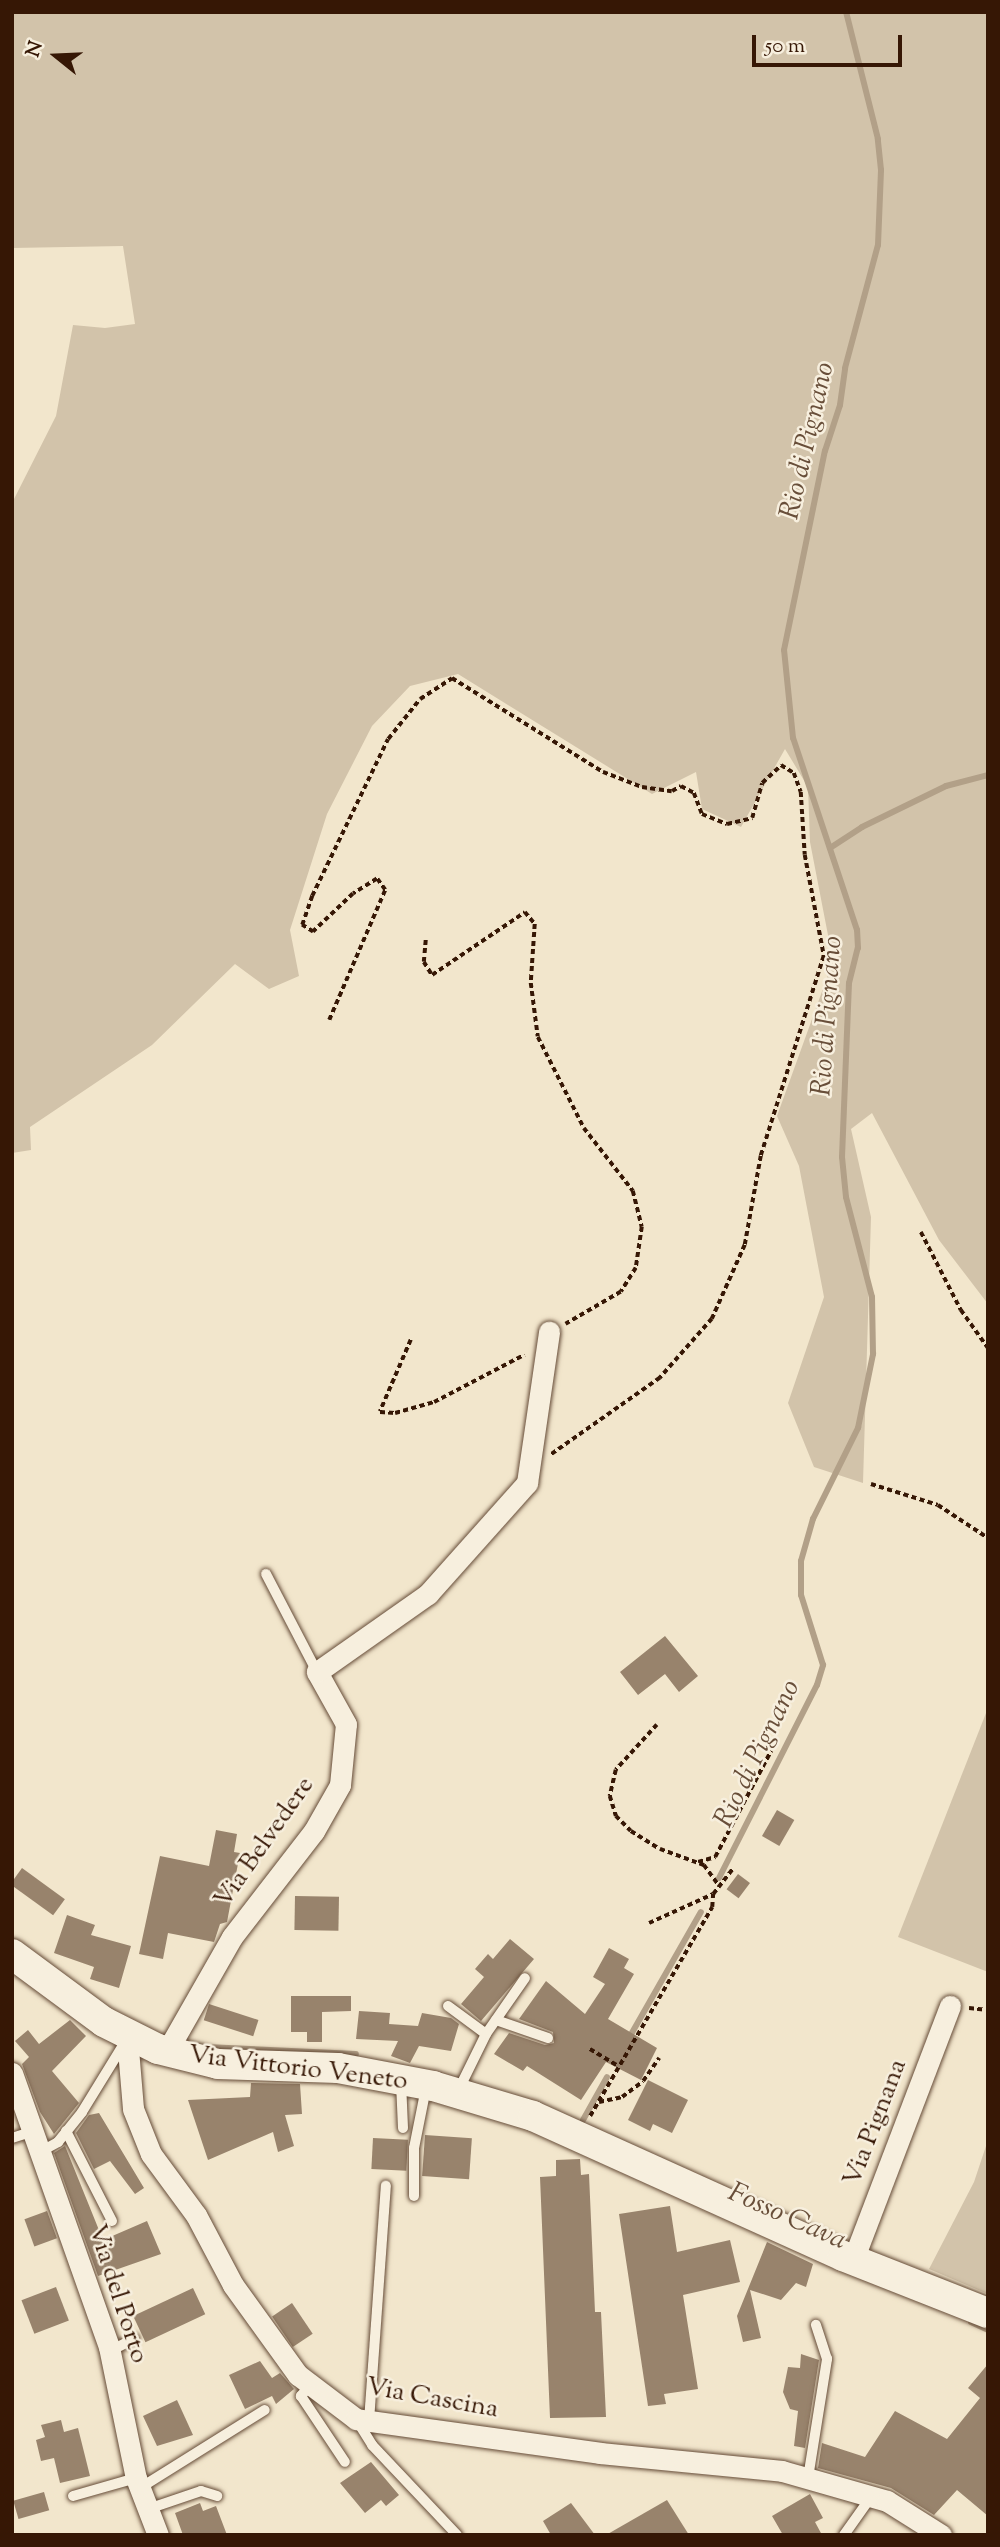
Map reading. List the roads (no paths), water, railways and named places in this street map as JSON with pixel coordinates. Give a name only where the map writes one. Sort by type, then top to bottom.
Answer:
[{"type":"street","points":[[317,1672],[428,1594],[527,1483],[549,1332]]},
{"type":"street","name":"Via Belvedere","points":[[167,2051],[232,1937],[314,1831],[340,1785],[346,1724],[317,1672]]},
{"type":"street","name":"Via Vittorio Veneto","points":[[12,1954],[127,2037],[218,2064],[338,2068],[456,2093],[533,2116],[853,2260],[988,2314]]},
{"type":"street","name":"Via Pignana","points":[[853,2260],[950,2006]]},
{"type":"street","name":"Via Cascina","points":[[127,2037],[133,2109],[151,2154],[195,2215],[233,2285],[298,2375],[363,2420],[808,2478],[887,2501],[941,2535]]},
{"type":"street","name":"Via del Porto","points":[[12,2073],[22,2134],[40,2152],[110,2351],[138,2483],[158,2535]]},
{"type":"lane","points":[[266,1574],[317,1672]]},
{"type":"lane","points":[[456,2093],[486,2034],[525,1978]]},
{"type":"lane","points":[[448,2006],[486,2034]]},
{"type":"lane","points":[[496,2020],[548,2038]]},
{"type":"lane","points":[[40,2152],[66,2131],[104,2080],[127,2037]]},
{"type":"lane","points":[[404,2128],[414,2083]]},
{"type":"lane","points":[[414,2083],[414,2196]]},
{"type":"lane","points":[[66,2131],[112,2221]]},
{"type":"lane","points":[[386,2186],[363,2420],[372,2445],[457,2535]]},
{"type":"lane","points":[[808,2478],[827,2359],[816,2325]]},
{"type":"lane","points":[[110,2351],[134,2339]]},
{"type":"lane","points":[[311,2384],[301,2396],[345,2462]]},
{"type":"lane","points":[[73,2496],[138,2483],[265,2410]]},
{"type":"lane","points":[[148,2509],[201,2491],[217,2497]]},
{"type":"lane","points":[[844,2535],[871,2497]]},
{"type":"waterway","name":"Rio di Pignano","points":[[719,1878],[817,1685],[823,1665],[801,1595],[801,1561],[813,1519],[858,1428],[873,1354],[872,1297],[846,1197],[842,1157],[849,983],[858,948],[857,930],[793,738],[784,650],[825,451],[840,405],[845,368],[878,245],[881,170],[878,139],[846,12]]},
{"type":"waterway","points":[[830,848],[862,827],[946,786],[988,775]]},
{"type":"waterway","name":"Rio di Pignano","points":[[629,2038],[701,1912]]},
{"type":"waterway","points":[[206,2047],[356,2054]]},
{"type":"waterway","name":"Rio di Pignano","points":[[583,2120],[607,2077]]},
{"type":"waterway","name":"Fosso Cava","points":[[971,2322],[988,2330]]}]
